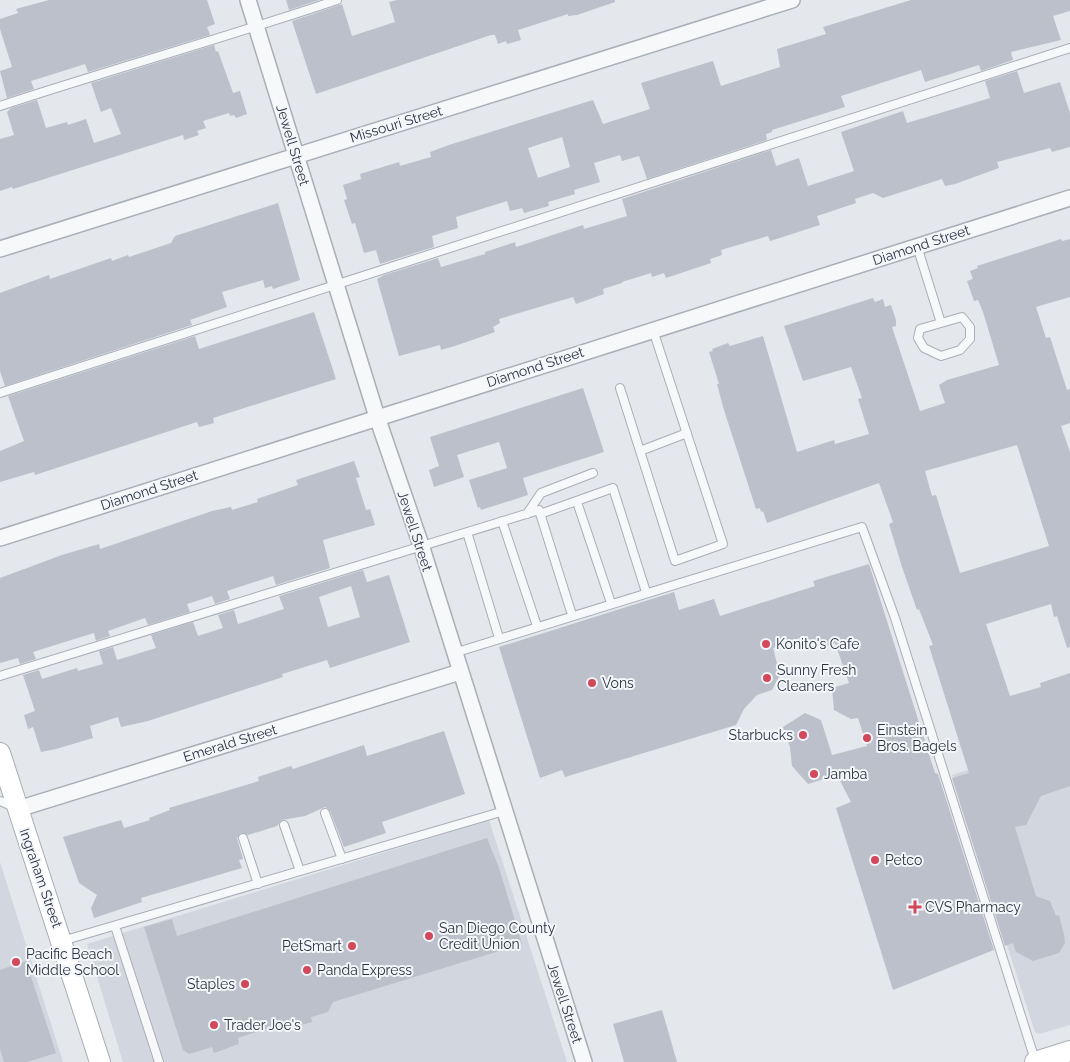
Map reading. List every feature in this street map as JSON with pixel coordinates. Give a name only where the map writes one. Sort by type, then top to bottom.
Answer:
[{"type":"main road","name":"Ingraham Street","points":[[0,753],[100,1062]]},
{"type":"main road","points":[[1035,1062],[1061,1056]]},
{"type":"street","name":"Jewell Street","points":[[248,0],[377,417],[420,545],[584,1062]]},
{"type":"street","name":"Missouri Street","points":[[0,249],[792,0]]},
{"type":"street","name":"Diamond Street","points":[[0,538],[1070,198]]},
{"type":"street","name":"Emerald Street","points":[[18,809],[460,672]]},
{"type":"lane","points":[[0,106],[84,78],[257,27],[337,0]]},
{"type":"lane","points":[[0,393],[337,286],[1070,48]]},
{"type":"lane","points":[[917,246],[941,323]]},
{"type":"lane","points":[[962,317],[970,327],[970,339],[960,350],[941,356],[924,348],[918,338],[920,329],[941,323],[962,317]]},
{"type":"lane","points":[[620,388],[675,561],[723,544],[653,330]]},
{"type":"lane","points":[[640,451],[687,433]]},
{"type":"lane","points":[[526,514],[541,494],[592,473]]},
{"type":"lane","points":[[0,676],[420,545],[526,514],[576,502],[613,488],[646,592]]},
{"type":"lane","points":[[576,502],[611,603]]},
{"type":"lane","points":[[539,512],[572,615]]},
{"type":"lane","points":[[502,521],[537,626]]},
{"type":"lane","points":[[454,653],[646,592],[862,527],[895,618],[1035,1062]]},
{"type":"lane","points":[[467,532],[499,638]]},
{"type":"lane","points":[[0,801],[18,809]]},
{"type":"lane","points":[[62,941],[504,811]]},
{"type":"lane","points":[[325,813],[342,859]]},
{"type":"lane","points":[[284,825],[300,872]]},
{"type":"lane","points":[[243,838],[258,884]]},
{"type":"lane","points":[[115,926],[159,1062]]},
{"type":"shaded area","points":[[1070,738],[1070,1025],[1039,1034],[1035,1032],[952,775]]},
{"type":"shaded area","points":[[489,820],[567,1062],[123,1062],[87,944]]},
{"type":"shaded area","name":"Pacific Beach Middle School","points":[[0,862],[63,1062],[0,1062]]},
{"type":"building","points":[[49,0],[207,0],[215,24],[207,27],[210,35],[88,72],[85,64],[31,81],[34,89],[7,98],[0,71],[12,67],[0,29],[0,19],[18,13],[16,9]]},
{"type":"building","points":[[286,0],[319,0],[289,10]]},
{"type":"building","points":[[397,0],[615,0],[615,2],[577,15],[568,16],[568,14],[518,30],[521,40],[507,44],[506,41],[498,44],[495,35],[491,35],[316,94],[292,21],[342,4],[352,36],[395,22],[389,2]]},
{"type":"building","points":[[911,0],[1070,0],[1070,11],[1053,16],[1061,40],[1011,52],[1013,60],[981,71],[979,65],[925,82],[921,70],[841,96],[845,107],[772,130],[772,132],[766,134],[767,140],[647,179],[639,156],[622,161],[620,155],[594,163],[600,182],[574,190],[575,194],[548,202],[549,206],[524,213],[522,208],[510,211],[507,201],[456,217],[458,228],[432,236],[434,247],[380,264],[376,250],[364,253],[355,223],[352,224],[344,200],[347,199],[343,185],[361,179],[360,174],[399,162],[400,166],[431,157],[430,152],[449,145],[593,100],[603,124],[650,109],[641,83],[713,61],[721,86],[780,67],[777,49],[826,34],[823,27]],"holes":[[[562,137],[570,167],[538,178],[528,148]]]},
{"type":"building","points":[[214,45],[216,52],[218,51],[233,93],[240,91],[247,114],[236,118],[234,115],[230,116],[229,113],[203,121],[206,128],[197,131],[199,135],[184,140],[183,135],[13,189],[12,187],[0,191],[0,139],[14,135],[7,112],[11,108],[37,100],[46,128],[67,122],[68,125],[86,119],[94,143],[121,134],[111,108],[101,112],[91,83]]},
{"type":"building","points":[[1017,71],[1024,93],[1060,82],[1070,113],[1070,147],[1052,152],[1050,148],[997,162],[999,168],[955,184],[945,186],[942,179],[883,198],[873,193],[855,199],[856,203],[817,216],[820,225],[770,241],[768,236],[721,250],[722,255],[710,259],[711,263],[666,278],[664,273],[652,277],[651,273],[603,289],[604,294],[576,304],[573,297],[499,319],[500,323],[493,327],[495,332],[458,345],[441,350],[440,345],[399,356],[377,279],[384,275],[438,258],[441,267],[485,254],[485,252],[515,242],[516,247],[583,225],[584,229],[627,216],[622,199],[771,150],[776,166],[799,158],[808,186],[854,171],[841,132],[903,111],[907,123],[990,98],[985,81]]},
{"type":"building","points":[[278,203],[300,280],[273,289],[272,286],[265,288],[263,280],[222,292],[227,307],[190,320],[192,325],[5,386],[0,371],[0,293],[49,275],[50,279],[111,258],[112,261],[128,255],[129,257],[171,243],[175,236]]},
{"type":"building","points":[[1061,239],[1062,241],[1070,239],[1070,297],[1036,307],[1046,338],[1050,337],[1067,390],[1070,389],[1070,423],[1061,426],[1070,452],[1070,647],[1067,648],[1057,616],[1054,617],[1051,604],[986,624],[1010,696],[1041,687],[1040,683],[1070,673],[1070,786],[1041,796],[1026,825],[1015,827],[1036,896],[1050,901],[1056,916],[1059,915],[1064,935],[1065,943],[1059,953],[1033,961],[1016,952],[1013,943],[1005,946],[952,778],[969,773],[929,646],[933,645],[919,609],[917,610],[902,567],[889,524],[893,522],[879,483],[767,523],[763,511],[761,512],[760,508],[756,509],[724,410],[717,384],[719,384],[709,352],[728,343],[730,346],[763,336],[797,452],[834,440],[835,444],[869,434],[858,399],[862,398],[851,367],[803,381],[784,326],[873,298],[875,302],[883,299],[885,307],[891,305],[896,320],[896,326],[892,327],[920,411],[945,403],[939,385],[947,380],[999,365],[983,312],[978,300],[974,301],[967,281],[973,279],[970,271],[978,268],[977,266]],"holes":[[[1017,445],[1049,546],[960,573],[936,495],[932,496],[925,471]]]},
{"type":"building","points":[[314,312],[336,379],[213,418],[214,423],[199,427],[197,422],[35,475],[34,472],[0,482],[0,451],[24,441],[8,396],[195,336],[199,349]]},
{"type":"building","points":[[583,388],[604,452],[523,478],[528,495],[481,510],[480,507],[478,508],[469,480],[507,468],[499,442],[457,455],[464,477],[434,487],[429,470],[439,466],[430,437]]},
{"type":"building","points":[[354,461],[360,477],[356,478],[366,510],[370,509],[375,525],[323,540],[330,568],[276,585],[273,576],[227,591],[230,599],[215,604],[212,596],[187,604],[190,612],[148,625],[145,618],[108,631],[110,636],[96,641],[94,633],[33,652],[36,659],[20,664],[18,658],[0,663],[0,578],[62,555],[99,544],[100,549],[212,511],[231,507],[232,510],[258,502],[257,499],[298,485],[296,480]]},
{"type":"building","points":[[869,564],[935,773],[938,774],[994,950],[893,990],[836,808],[851,802],[837,775],[808,784],[792,766],[790,747],[783,727],[805,713],[821,720],[832,755],[867,746],[858,718],[851,719],[834,710],[832,688],[849,683],[835,643],[822,648],[799,638],[773,648],[780,675],[772,690],[757,695],[744,709],[736,725],[565,777],[562,770],[540,778],[499,647],[674,592],[679,610],[714,599],[720,616],[815,586],[813,581]]},
{"type":"building","points":[[363,570],[367,582],[389,575],[410,642],[330,668],[327,660],[282,674],[283,677],[148,721],[121,727],[118,717],[90,726],[93,738],[41,752],[33,727],[28,729],[24,715],[35,711],[23,675],[39,670],[42,679],[77,668],[78,671],[103,664],[99,651],[113,647],[117,660],[156,648],[151,635],[193,622],[198,636],[223,628],[218,615],[234,610],[238,624],[284,609],[279,596]],"holes":[[[351,586],[360,617],[328,627],[319,597]]]},
{"type":"building","points":[[444,731],[465,794],[382,822],[386,833],[344,847],[330,811],[325,807],[305,816],[282,820],[277,826],[248,835],[241,833],[237,838],[243,859],[239,860],[242,868],[141,898],[142,902],[94,918],[91,908],[97,895],[79,883],[63,837],[121,820],[124,828],[150,820],[149,818],[170,810],[169,808],[259,781],[258,777],[291,766],[293,769],[364,745],[367,756]]},
{"type":"building","points":[[487,838],[499,868],[522,944],[333,1002],[328,1012],[311,1017],[312,1022],[286,1029],[283,1023],[238,1038],[239,1044],[214,1053],[212,1047],[189,1054],[183,1050],[144,927],[172,919],[177,936]]},
{"type":"building","name":"Pacific Beach Middle School","points":[[26,961],[56,1053],[27,1062],[4,1062],[0,1049],[0,970]]},
{"type":"building","points":[[662,1010],[677,1062],[624,1062],[613,1024]]},
{"type":"place","name":"Konito's Cafe","points":[[766,644]]},
{"type":"place","name":"Sunny Fresh Cleaners","points":[[767,678]]},
{"type":"place","name":"Vons","points":[[592,683]]},
{"type":"place","name":"Starbucks","points":[[803,735]]},
{"type":"place","name":"Einstein Bros. Bagels","points":[[867,738]]},
{"type":"place","name":"Jamba","points":[[814,774]]},
{"type":"place","name":"Petco","points":[[875,860]]},
{"type":"place","name":"CVS Pharmacy","points":[[915,907]]},
{"type":"place","name":"San Diego County Credit Union","points":[[429,936]]},
{"type":"place","name":"PetSmart","points":[[352,946]]},
{"type":"place","name":"Pacific Beach Middle School","points":[[16,962]]},
{"type":"place","name":"Panda Express","points":[[307,970]]},
{"type":"place","name":"Staples","points":[[245,984]]},
{"type":"place","name":"Trader Joe's","points":[[214,1025]]}]
